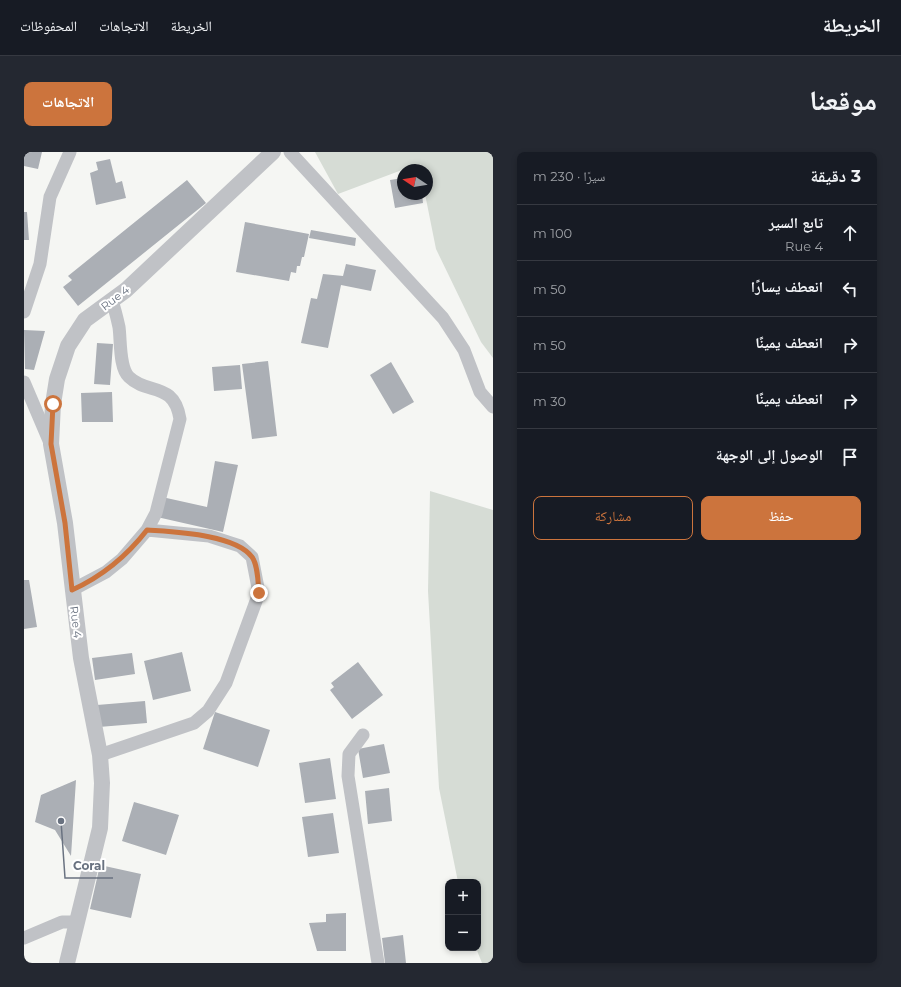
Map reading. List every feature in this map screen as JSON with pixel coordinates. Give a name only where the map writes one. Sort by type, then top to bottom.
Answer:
[{"type":"street","points":[[24,312],[40,264],[50,197],[70,152]]},
{"type":"street","name":"Rue 4","points":[[67,963],[100,828],[102,788],[100,755],[81,658],[65,523],[51,444],[55,392],[62,361],[68,346],[85,320],[112,301],[178,243],[273,152]]},
{"type":"street","points":[[290,152],[443,318],[464,350],[480,392],[493,408]]},
{"type":"street","points":[[72,590],[106,572],[135,545],[147,530],[156,512],[180,419],[179,410],[168,395],[135,382],[125,371],[119,326],[112,301]]},
{"type":"street","points":[[24,382],[51,444]]},
{"type":"street","points":[[100,755],[194,723],[208,711],[226,683],[259,593],[252,557],[240,546],[209,536],[147,530]]},
{"type":"street","points":[[363,735],[349,754],[348,776],[378,963]]},
{"type":"street","points":[[24,938],[62,922],[77,922]]},
{"type":"shaded area","points":[[315,152],[493,152],[493,358],[481,342],[436,249],[426,200],[433,200],[433,164],[397,164],[397,172],[338,194]]},
{"type":"shaded area","points":[[430,491],[493,510],[493,963],[482,963],[477,951],[481,951],[481,879],[457,879],[439,788],[428,591]]},
{"type":"building","points":[[24,152],[42,152],[38,169],[24,166]]},
{"type":"building","points":[[110,159],[116,183],[122,181],[126,198],[96,205],[90,173],[98,170],[96,162]]},
{"type":"building","points":[[397,179],[397,200],[423,200],[423,203],[395,208],[390,180]]},
{"type":"building","points":[[187,180],[206,203],[78,306],[63,287],[72,280],[68,276]]},
{"type":"building","points":[[24,212],[27,212],[29,240],[24,240]]},
{"type":"building","points":[[245,222],[309,234],[304,257],[302,257],[300,266],[297,266],[296,273],[291,272],[289,281],[236,272]]},
{"type":"building","points":[[311,230],[356,238],[355,246],[309,238]]},
{"type":"building","points":[[346,264],[376,270],[371,291],[341,285],[328,348],[301,343],[311,298],[317,299],[323,274],[343,276]]},
{"type":"building","points":[[24,330],[45,331],[34,370],[25,369]]},
{"type":"building","points":[[97,343],[113,344],[110,385],[94,384]]},
{"type":"building","points":[[268,361],[277,436],[252,439],[242,364]]},
{"type":"building","points":[[391,362],[414,402],[393,414],[370,375]]},
{"type":"building","points":[[240,365],[242,389],[214,391],[212,367]]},
{"type":"building","points":[[112,392],[113,422],[82,422],[81,393]]},
{"type":"building","points":[[215,461],[238,465],[223,532],[157,517],[162,497],[207,507]]},
{"type":"building","points":[[24,580],[29,580],[37,627],[24,629]]},
{"type":"building","points":[[182,652],[191,691],[153,700],[144,661]]},
{"type":"building","points":[[132,653],[135,674],[95,680],[92,658]]},
{"type":"building","points":[[358,662],[383,695],[352,719],[330,690],[334,687],[331,683]]},
{"type":"building","points":[[145,701],[147,723],[99,727],[97,705]]},
{"type":"building","points":[[215,712],[270,730],[258,767],[203,749]]},
{"type":"building","points":[[384,744],[390,773],[363,778],[358,749]]},
{"type":"building","points":[[330,758],[336,799],[305,803],[299,763]]},
{"type":"building","points":[[76,780],[71,856],[55,830],[35,822],[41,795]]},
{"type":"building","points":[[389,788],[392,821],[368,824],[365,791]]},
{"type":"building","points":[[134,802],[179,815],[166,855],[122,841]]},
{"type":"building","points":[[333,813],[339,853],[308,857],[302,817]]},
{"type":"building","points":[[100,865],[141,874],[131,918],[90,909]]},
{"type":"building","points":[[346,913],[346,951],[317,951],[309,923],[326,922],[326,914]]},
{"type":"building","points":[[403,935],[406,963],[385,963],[382,938]]},
{"type":"place","name":"Coral","points":[[61,821]]},
{"type":"route","points":[[53,404],[51,444],[65,523],[72,590],[90,582],[106,572],[122,559],[147,530],[209,536],[240,546],[252,557],[257,575],[259,593]]}]
